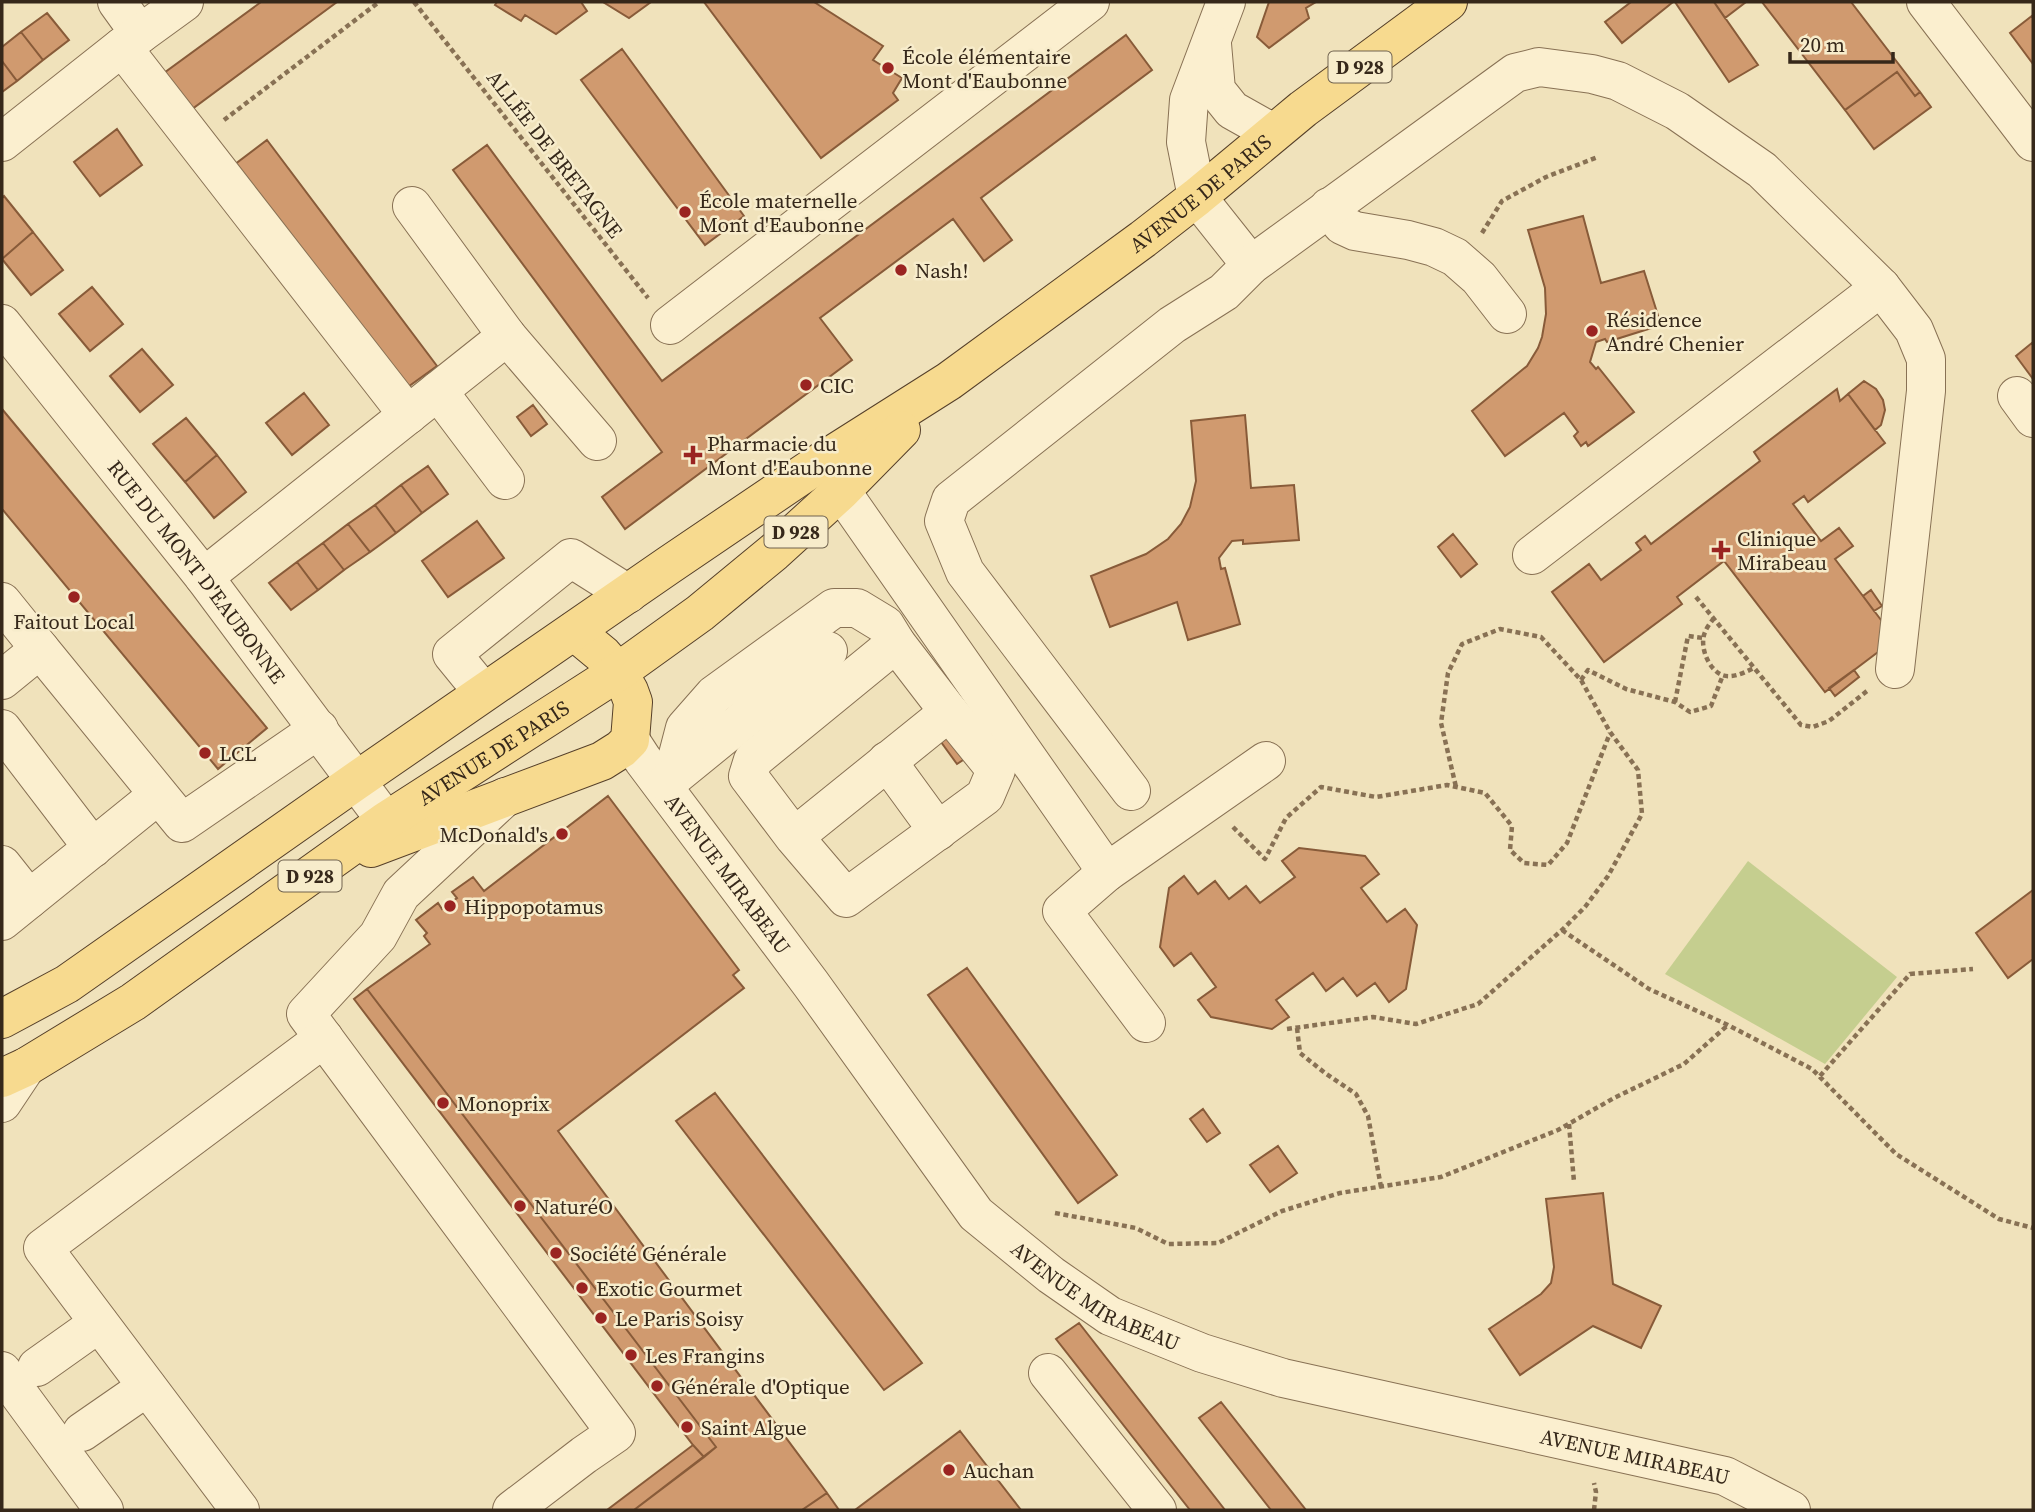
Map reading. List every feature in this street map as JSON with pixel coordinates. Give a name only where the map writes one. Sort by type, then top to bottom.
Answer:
[{"type":"main road","name":"AVENUE DE PARIS","points":[[2,1019],[67,984],[483,692],[818,464],[949,381],[1197,197],[1273,133],[1448,2]]},
{"type":"main road","name":"AVENUE DE PARIS","points":[[14,1072],[133,1002],[386,821],[625,687],[670,634],[774,552],[841,491],[949,381]]},
{"type":"main road","points":[[327,863],[602,761],[621,749],[630,740],[625,687],[603,655],[574,631]]},
{"type":"street","points":[[117,2],[122,48],[408,415]]},
{"type":"street","points":[[2,142],[184,2]]},
{"type":"street","points":[[670,325],[1090,2]]},
{"type":"street","points":[[1226,2],[1189,100],[1186,142],[1197,197],[1251,265]]},
{"type":"street","points":[[1926,2],[2033,142]]},
{"type":"street","points":[[1212,42],[1216,90],[1232,110],[1273,133]]},
{"type":"street","points":[[1130,791],[965,572],[944,521],[951,500],[1172,325],[1224,292],[1251,265],[1515,73],[1539,67],[1566,69],[1618,80],[1677,111],[1762,170],[1881,287],[1914,330],[1926,359],[1926,391],[1895,669]]},
{"type":"street","points":[[412,206],[507,336],[597,440]]},
{"type":"street","points":[[1329,208],[1342,225],[1355,231],[1408,240],[1434,247],[1455,257],[1479,278],[1507,314]]},
{"type":"street","points":[[1532,555],[1881,287]]},
{"type":"street","name":"RUE DU MONT D'EAUBONNE","points":[[2,324],[204,577],[386,821]]},
{"type":"street","points":[[204,577],[507,336]]},
{"type":"street","points":[[438,391],[505,480]]},
{"type":"street","points":[[841,491],[1107,872]]},
{"type":"street","points":[[483,692],[452,653],[571,558],[628,593]]},
{"type":"street","points":[[2,602],[182,823],[319,729]]},
{"type":"street","points":[[667,781],[685,728],[714,695],[834,608],[857,608],[885,625],[896,643],[996,770],[985,796],[846,898],[794,837],[748,776],[753,760],[896,643]]},
{"type":"street","points":[[2,680],[40,649]]},
{"type":"street","points":[[667,781],[828,651]]},
{"type":"street","points":[[794,837],[949,712]]},
{"type":"street","points":[[2,729],[93,848]]},
{"type":"street","name":"AVENUE MIRABEAU","points":[[630,740],[667,781],[975,1214],[1051,1275],[1110,1316],[1202,1353],[1283,1378],[1725,1476],[1791,1510]]},
{"type":"street","points":[[887,761],[938,831]]},
{"type":"street","points":[[1146,1023],[1062,911],[1107,872],[1266,761]]},
{"type":"street","points":[[2,864],[16,910],[158,795]]},
{"type":"street","points":[[505,797],[401,894],[378,936],[306,1014],[616,1433],[512,1510]]},
{"type":"street","points":[[240,1510],[43,1248],[324,1038]]},
{"type":"street","points":[[2,1103],[14,1072]]},
{"type":"street","points":[[100,1323],[19,1369],[104,1510]]},
{"type":"street","points":[[1048,1373],[1157,1510]]},
{"type":"street","points":[[82,1432],[147,1387]]},
{"type":"street","points":[[2,1409],[80,1510]]},
{"type":"path","points":[[196,141],[379,2]]},
{"type":"path","name":"ALLÉE DE BRETAGNE","points":[[414,2],[670,325]]},
{"type":"path","points":[[1471,271],[1484,229],[1502,201],[1546,177],[1598,157]]},
{"type":"path","points":[[1696,597],[1801,725],[1813,727],[1829,721],[1895,669]]},
{"type":"path","points":[[1714,618],[1705,630],[1703,638],[1704,651],[1712,666],[1723,675],[1736,676],[1754,668]]},
{"type":"path","points":[[1287,1029],[1373,1017],[1416,1024],[1478,1004],[1585,907],[1608,876],[1642,814],[1638,770],[1611,732],[1581,680],[1541,637],[1500,629],[1462,644],[1448,673],[1441,723],[1456,787]]},
{"type":"path","points":[[1675,702],[1688,636],[1703,638]]},
{"type":"path","points":[[1581,680],[1588,670],[1626,689],[1675,702],[1690,712],[1711,706],[1723,675]]},
{"type":"path","points":[[1208,802],[1265,859],[1286,818],[1321,787],[1377,797],[1447,785],[1485,793],[1512,825],[1510,850],[1524,863],[1548,865],[1567,843],[1611,732]]},
{"type":"path","points":[[1562,930],[1649,989],[1728,1025],[1812,1069],[1896,1154],[1999,1219],[2033,1228]]},
{"type":"path","points":[[1820,1076],[1910,974],[1973,969]]},
{"type":"path","points":[[1055,1213],[1136,1228],[1168,1244],[1218,1243],[1282,1211],[1340,1193],[1441,1177],[1569,1124],[1614,1098],[1684,1064],[1728,1025]]},
{"type":"path","points":[[1297,1028],[1300,1053],[1356,1094],[1368,1116],[1381,1187]]},
{"type":"path","points":[[1569,1124],[1574,1182]]},
{"type":"green space","points":[[1748,861],[1897,977],[1825,1064],[1665,974]]},
{"type":"building","points":[[261,2],[337,2],[180,118],[153,81]]},
{"type":"building","points":[[497,2],[581,2],[587,11],[556,34],[525,15],[521,21],[495,5]]},
{"type":"building","points":[[603,2],[651,2],[629,18]]},
{"type":"building","points":[[704,2],[814,2],[883,46],[873,60],[902,78],[893,93],[898,100],[821,158]]},
{"type":"building","points":[[1269,2],[1316,2],[1306,8],[1309,18],[1269,48],[1257,37]]},
{"type":"building","points":[[1631,2],[1673,2],[1622,43],[1605,22]]},
{"type":"building","points":[[1675,2],[1714,2],[1758,65],[1729,82]]},
{"type":"building","points":[[1714,2],[1746,2],[1725,18]]},
{"type":"building","points":[[1762,2],[1851,2],[1920,92],[1915,96],[1897,72],[1845,110]]},
{"type":"building","points":[[47,13],[69,40],[43,60],[21,32]]},
{"type":"building","points":[[2033,15],[2033,64],[2010,33]]},
{"type":"building","points":[[21,32],[43,60],[17,81],[2,61],[2,47]]},
{"type":"building","points":[[1126,35],[1152,70],[981,198],[1012,240],[984,261],[953,219],[820,318],[852,360],[625,529],[602,497],[662,452],[453,170],[487,145],[662,381]]},
{"type":"building","points":[[622,49],[744,216],[705,245],[581,80]]},
{"type":"building","points":[[2,61],[17,81],[2,92]]},
{"type":"building","points":[[1897,72],[1915,96],[1920,92],[1931,107],[1874,149],[1845,110]]},
{"type":"building","points":[[117,129],[142,165],[100,196],[74,162]]},
{"type":"building","points":[[267,140],[437,366],[398,394],[230,168]]},
{"type":"building","points":[[4,196],[33,232],[2,259],[2,198]]},
{"type":"building","name":"Résidence André Chenier","points":[[1583,216],[1601,283],[1644,271],[1661,325],[1607,342],[1605,339],[1596,342],[1590,362],[1596,369],[1598,367],[1634,412],[1588,446],[1586,442],[1581,446],[1574,436],[1578,432],[1564,413],[1505,456],[1472,411],[1527,366],[1542,337],[1546,314],[1545,288],[1528,230]]},
{"type":"building","points":[[33,232],[63,270],[31,295],[2,259]]},
{"type":"building","points":[[92,287],[123,324],[90,351],[59,314]]},
{"type":"building","points":[[2033,342],[2033,379],[2016,356]]},
{"type":"building","points":[[142,349],[173,385],[140,412],[110,376]]},
{"type":"building","points":[[1864,381],[1876,389],[1883,400],[1885,410],[1881,425],[1875,430],[1848,394]]},
{"type":"building","points":[[1837,389],[1840,401],[1848,394],[1885,443],[1808,502],[1804,496],[1793,504],[1821,541],[1839,528],[1853,546],[1835,559],[1884,624],[1882,649],[1825,692],[1724,561],[1677,597],[1682,604],[1604,662],[1552,592],[1589,564],[1601,580],[1641,550],[1636,543],[1645,536],[1651,544],[1760,461],[1754,452]]},
{"type":"building","points":[[304,393],[329,425],[292,455],[266,423]]},
{"type":"building","points":[[533,405],[547,424],[531,436],[517,417]]},
{"type":"building","points":[[2,409],[267,728],[218,769],[2,509]]},
{"type":"building","points":[[1245,415],[1251,488],[1294,485],[1299,540],[1243,544],[1243,540],[1232,541],[1219,558],[1221,569],[1225,568],[1240,624],[1188,640],[1177,602],[1110,627],[1091,576],[1146,554],[1168,539],[1181,524],[1190,507],[1196,481],[1191,421]]},
{"type":"building","points":[[186,418],[217,455],[185,482],[153,444]]},
{"type":"building","points":[[217,455],[246,492],[214,518],[185,482]]},
{"type":"building","points":[[428,466],[448,494],[422,513],[401,485]]},
{"type":"building","points":[[401,485],[422,513],[396,533],[375,505]]},
{"type":"building","points":[[375,505],[396,533],[370,552],[348,524]]},
{"type":"building","points":[[477,521],[504,558],[448,597],[422,561]]},
{"type":"building","points":[[348,524],[370,552],[344,570],[323,543]]},
{"type":"building","points":[[1453,534],[1477,564],[1461,577],[1438,547]]},
{"type":"building","points":[[323,543],[344,570],[318,590],[297,562]]},
{"type":"building","points":[[297,562],[318,590],[291,610],[269,583]]},
{"type":"building","points":[[1871,590],[1882,606],[1874,611],[1863,596]]},
{"type":"building","points":[[1854,670],[1859,677],[1835,696],[1829,688]]},
{"type":"building","points":[[952,733],[969,756],[957,764],[941,742]]},
{"type":"building","points":[[608,796],[739,970],[733,975],[744,988],[558,1131],[827,1493],[802,1510],[634,1510],[716,1447],[367,989],[430,944],[424,936],[427,933],[416,920],[438,903],[442,909],[457,898],[452,892],[473,877],[484,891]]},
{"type":"building","points":[[1299,848],[1365,856],[1379,874],[1361,888],[1387,922],[1405,909],[1417,925],[1406,989],[1389,1002],[1375,983],[1357,996],[1343,978],[1326,991],[1313,973],[1276,1000],[1289,1017],[1272,1029],[1211,1017],[1198,1000],[1216,987],[1191,953],[1174,966],[1160,947],[1169,888],[1184,876],[1198,894],[1215,881],[1229,899],[1246,886],[1260,903],[1295,877],[1282,861]]},
{"type":"building","points":[[2033,890],[2033,959],[2008,978],[1976,933]]},
{"type":"building","points":[[967,968],[1117,1175],[1078,1203],[928,995]]},
{"type":"building","points":[[367,989],[716,1447],[704,1457],[354,999]]},
{"type":"building","points":[[715,1093],[922,1363],[884,1390],[676,1121]]},
{"type":"building","points":[[1203,1109],[1220,1133],[1207,1142],[1190,1119]]},
{"type":"building","points":[[1278,1146],[1297,1173],[1270,1192],[1250,1165]]},
{"type":"building","points":[[1603,1193],[1613,1284],[1661,1306],[1641,1348],[1593,1326],[1520,1375],[1489,1329],[1541,1294],[1551,1283],[1554,1267],[1546,1199]]},
{"type":"building","points":[[1079,1323],[1225,1510],[1190,1510],[1056,1339]]},
{"type":"building","points":[[1221,1402],[1306,1510],[1271,1510],[1199,1418]]},
{"type":"building","name":"Auchan","points":[[960,1431],[1021,1510],[855,1510]]},
{"type":"building","points":[[693,1445],[704,1457],[634,1510],[607,1510]]},
{"type":"building","points":[[827,1493],[839,1510],[802,1510]]},
{"type":"place","name":"École élémentaire Mont d'Eaubonne","points":[[888,68]]},
{"type":"place","name":"École maternelle Mont d'Eaubonne","points":[[685,212]]},
{"type":"place","name":"Nash!","points":[[901,270]]},
{"type":"place","name":"Résidence André Chenier","points":[[1592,331]]},
{"type":"place","name":"CIC","points":[[806,385]]},
{"type":"place","name":"Pharmacie du Mont d'Eaubonne","points":[[693,455]]},
{"type":"place","name":"Clinique Mirabeau","points":[[1721,550]]},
{"type":"place","name":"Faitout Local","points":[[74,597]]},
{"type":"place","name":"LCL","points":[[205,753]]},
{"type":"place","name":"McDonald's","points":[[562,834]]},
{"type":"place","name":"Hippopotamus","points":[[450,906]]},
{"type":"place","name":"Monoprix","points":[[443,1103]]},
{"type":"place","name":"NaturéO","points":[[520,1206]]},
{"type":"place","name":"Société Générale","points":[[556,1253]]},
{"type":"place","name":"Exotic Gourmet","points":[[582,1288]]},
{"type":"place","name":"Le Paris Soisy","points":[[601,1318]]},
{"type":"place","name":"Les Frangins","points":[[631,1355]]},
{"type":"place","name":"Générale d'Optique","points":[[657,1386]]},
{"type":"place","name":"Saint Algue","points":[[687,1427]]},
{"type":"place","name":"Auchan","points":[[949,1470]]}]
